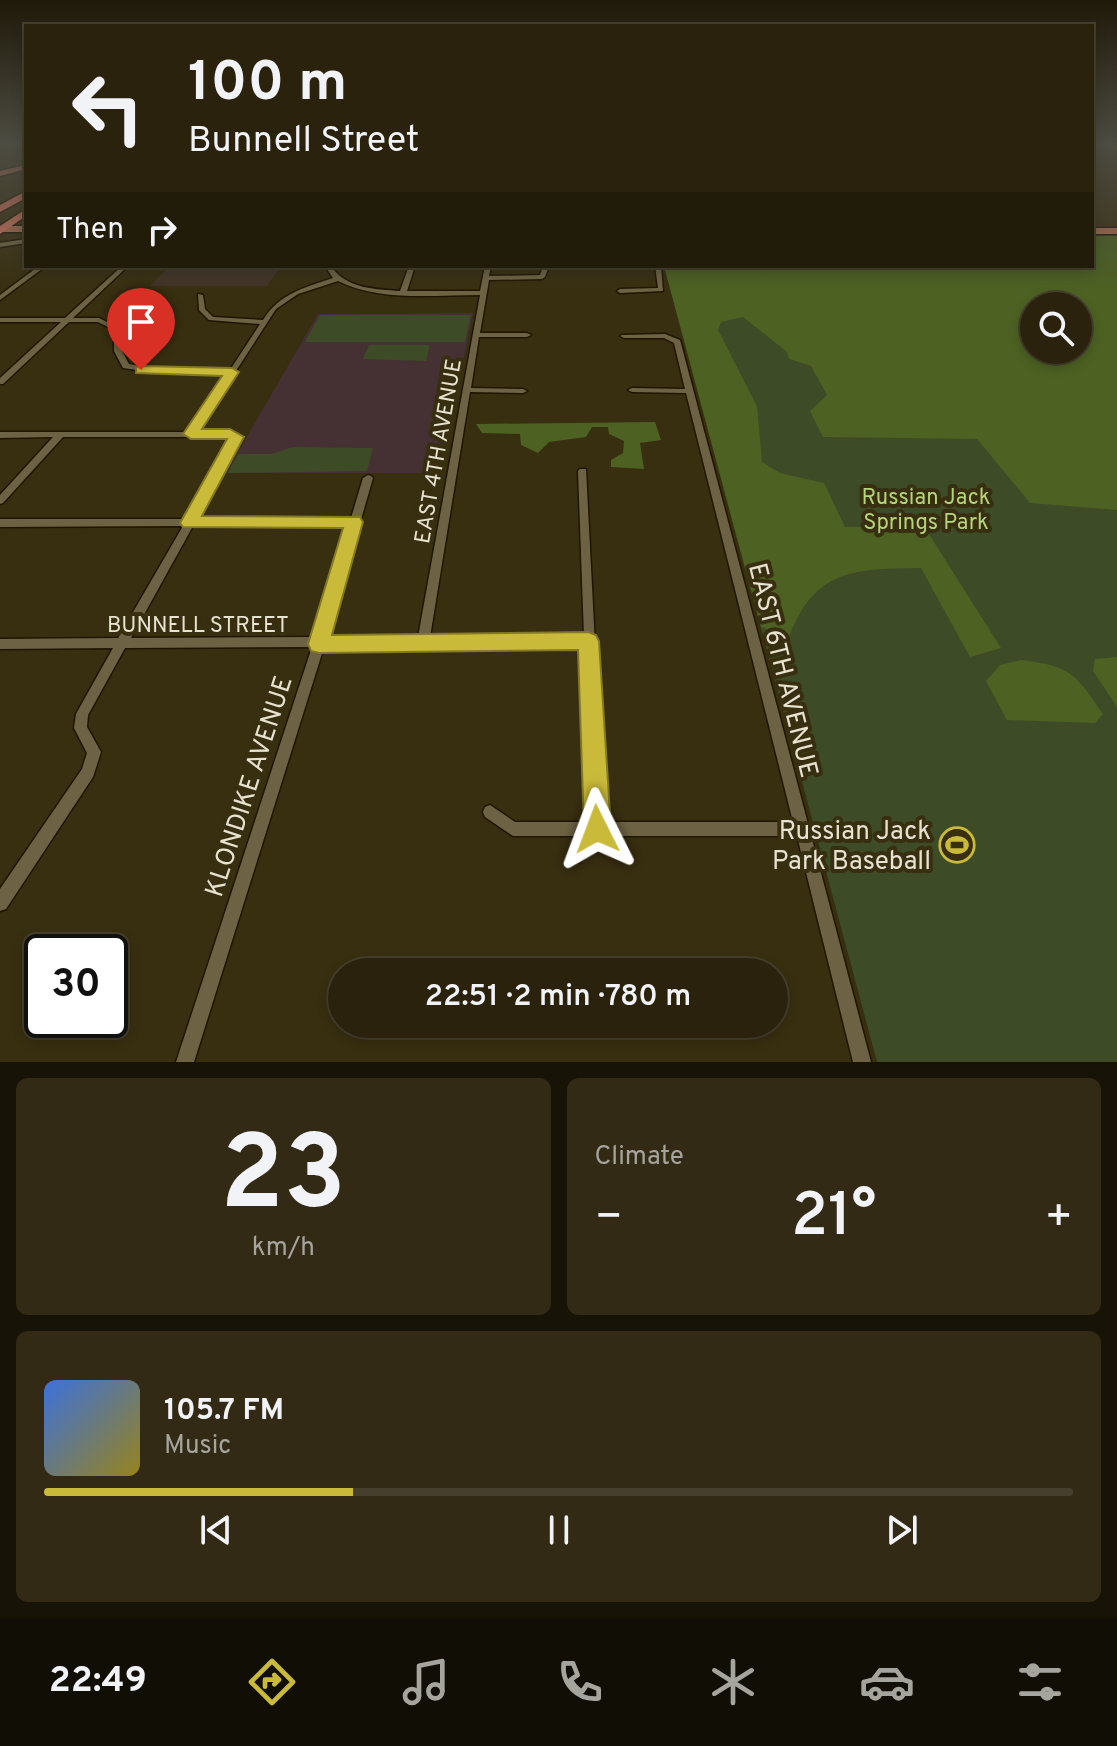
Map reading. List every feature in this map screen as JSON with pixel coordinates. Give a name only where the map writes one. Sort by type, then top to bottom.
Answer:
[{"type":"highway","points":[[0,209],[24,195]]},
{"type":"highway","points":[[1,230],[24,213]]},
{"type":"main road","points":[[1,230],[24,231]]},
{"type":"main road","points":[[1094,231],[1117,231]]},
{"type":"street","points":[[0,245],[24,241]]},
{"type":"street","points":[[0,298],[40,268]]},
{"type":"street","points":[[0,382],[123,268]]},
{"type":"street","points":[[329,268],[337,279],[378,292],[483,293]]},
{"type":"street","points":[[403,292],[411,268]]},
{"type":"street","name":"EAST 4TH AVENUE","points":[[423,642],[488,268]]},
{"type":"street","points":[[485,278],[542,277],[546,274],[546,268]]},
{"type":"street","points":[[620,291],[661,290],[658,268]]},
{"type":"street","points":[[191,434],[274,308],[296,293],[337,279]]},
{"type":"street","points":[[200,295],[202,310],[211,319],[264,322]]},
{"type":"street","points":[[0,320],[99,320],[117,329],[118,351],[126,366],[159,371],[232,372]]},
{"type":"street","points":[[475,335],[527,335]]},
{"type":"street","name":"EAST 6TH AVENUE","points":[[624,336],[673,337],[862,1062]]},
{"type":"street","points":[[466,390],[523,391]]},
{"type":"street","points":[[632,390],[689,391]]},
{"type":"street","points":[[0,435],[230,434],[236,437],[82,714],[80,728],[94,752],[88,772],[0,903]]},
{"type":"street","points":[[0,501],[60,435]]},
{"type":"street","points":[[583,471],[597,829]]},
{"type":"street","name":"KLONDIKE AVENUE","points":[[185,1062],[319,644],[368,478]]},
{"type":"street","points":[[0,523],[354,522]]},
{"type":"street","name":"BUNNELL STREET","points":[[0,644],[588,641]]},
{"type":"street","points":[[490,812],[513,829],[800,829]]},
{"type":"shaded area","points":[[168,268],[280,268],[267,286],[150,286]]},
{"type":"shaded area","points":[[473,313],[441,473],[226,473],[318,314]]},
{"type":"green space","name":"Russian Jack Springs Park","points":[[1094,234],[1117,234],[1117,1062],[877,1062],[665,268],[1094,268]]},
{"type":"green space","points":[[1094,236],[1117,236],[1117,510],[1030,503],[977,439],[823,437],[810,411],[827,395],[811,366],[789,359],[787,352],[743,317],[721,322],[718,330],[757,406],[762,462],[780,473],[824,483],[845,527],[892,526],[927,531],[1001,648],[970,657],[921,568],[858,572],[840,577],[811,597],[789,637],[761,627],[665,268],[1094,268]]},
{"type":"green space","points":[[320,315],[471,315],[465,342],[305,342]]},
{"type":"green space","points":[[369,345],[430,345],[426,361],[363,359]]},
{"type":"green space","points":[[655,422],[661,440],[640,443],[644,469],[611,467],[611,460],[623,453],[624,441],[609,434],[608,427],[592,427],[586,437],[549,442],[538,453],[521,445],[520,434],[482,433],[476,424]]},
{"type":"green space","points":[[293,447],[373,448],[367,471],[228,473],[238,454],[271,454]]},
{"type":"green space","points":[[1117,657],[1117,707],[1093,671],[1095,659]]},
{"type":"green space","points":[[1021,660],[1051,665],[1071,674],[1103,714],[1095,723],[1007,720],[986,681],[1000,665]]},
{"type":"place","name":"Russian Jack Park Baseball","points":[[957,845]]},
{"type":"route","points":[[141,370],[232,372],[191,434],[230,434],[236,437],[189,523],[354,522],[319,644],[588,641],[597,829]]}]
